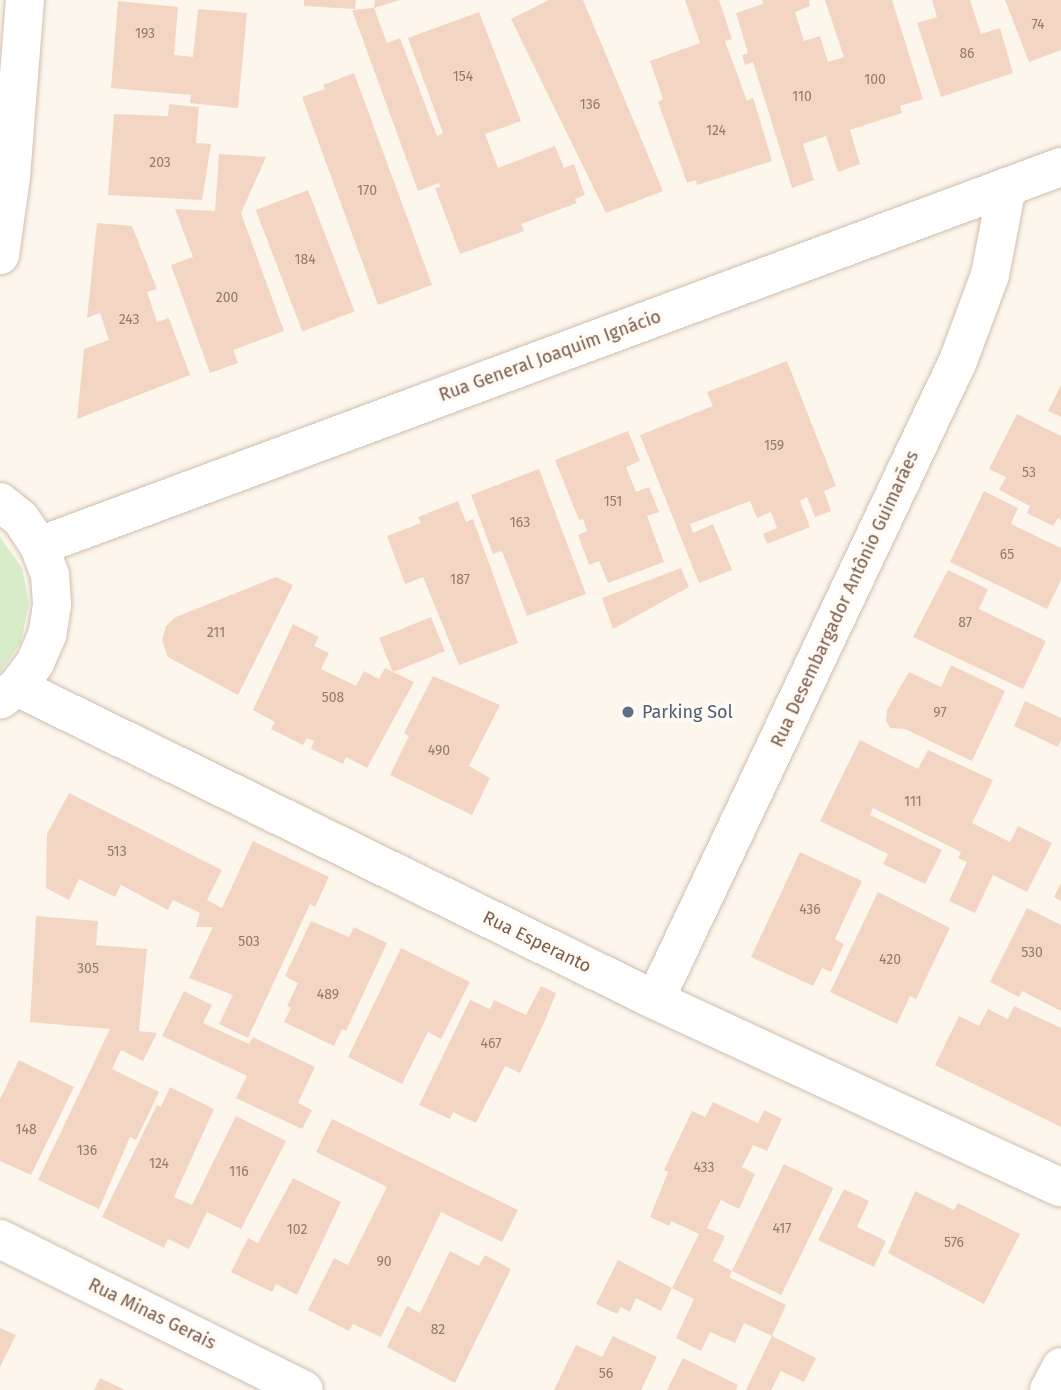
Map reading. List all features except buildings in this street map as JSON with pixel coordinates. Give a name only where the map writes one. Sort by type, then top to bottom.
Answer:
[{"type":"street","points":[[0,255],[11,177],[25,0]]},
{"type":"street","name":"Rua General Joaquim Ignácio","points":[[39,546],[1061,167]]},
{"type":"street","name":"Rua Desembargador Antônio Guimarães","points":[[655,1000],[958,361],[990,275],[1007,187]]},
{"type":"street","points":[[0,502],[21,519],[39,546],[50,575],[52,605],[47,635],[39,654],[8,694]]},
{"type":"street","name":"Rua Esperanto","points":[[8,694],[655,1000],[1061,1188]]},
{"type":"street","name":"Rua Minas Gerais","points":[[0,1239],[304,1390]]},
{"type":"street","points":[[1049,1390],[1061,1367]]},
{"type":"green space","points":[[0,537],[22,568],[29,603],[21,642],[0,673]]},
{"type":"place","name":"Parking Sol","points":[[628,712]]}]
